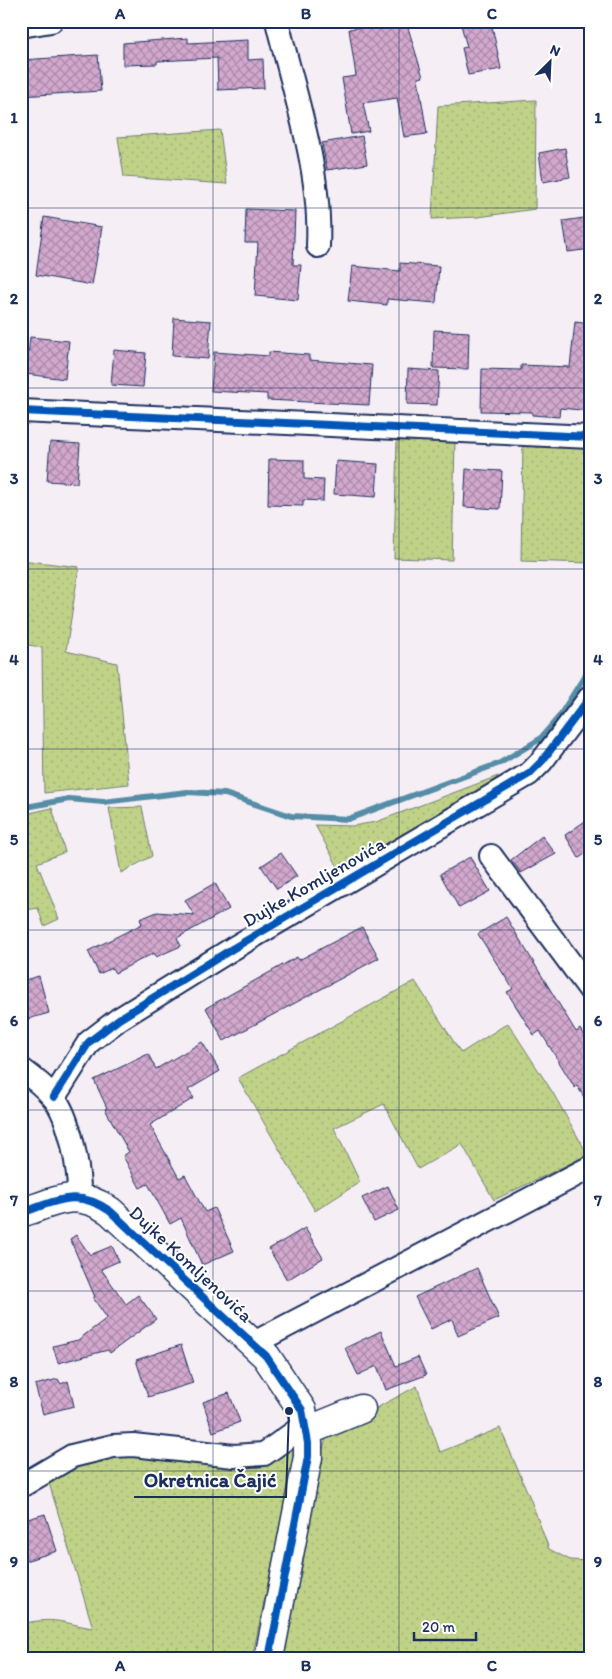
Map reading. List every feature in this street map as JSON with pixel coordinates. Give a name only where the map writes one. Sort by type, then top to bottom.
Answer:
[{"type":"street","points":[[21,26],[51,21]]},
{"type":"street","points":[[277,21],[309,153],[319,205],[318,246]]},
{"type":"street","points":[[21,411],[591,437]]},
{"type":"street","name":"Dujke Komljenovića","points":[[54,1097],[90,1042],[119,1018],[232,949],[529,774],[542,761],[591,696]]},
{"type":"street","points":[[491,856],[591,991]]},
{"type":"street","points":[[21,1069],[54,1097],[62,1112],[77,1168],[79,1197],[21,1213]]},
{"type":"street","name":"Dujke Komljenovića","points":[[79,1197],[100,1204],[110,1211],[232,1326],[254,1343],[591,1167]]},
{"type":"street","points":[[254,1343],[295,1397],[302,1410],[308,1443],[307,1471],[268,1658]]},
{"type":"street","points":[[21,1486],[72,1456],[113,1446],[133,1445],[224,1456],[258,1456],[274,1449],[306,1427],[361,1409]]},
{"type":"green space","points":[[536,100],[535,209],[478,217],[432,219],[438,106]]},
{"type":"green space","points":[[220,130],[227,184],[124,177],[118,137]]},
{"type":"green space","points":[[397,440],[455,442],[452,560],[394,558]]},
{"type":"green space","points":[[523,443],[591,446],[591,563],[521,561]]},
{"type":"green space","points":[[21,560],[79,567],[66,651],[117,663],[129,784],[44,793],[42,647],[21,644]]},
{"type":"green space","points":[[498,776],[491,788],[342,874],[315,825],[352,826],[376,822]]},
{"type":"green space","points":[[142,807],[152,856],[121,873],[109,808]]},
{"type":"green space","points":[[52,808],[65,852],[37,863],[59,919],[44,926],[38,908],[21,911],[21,815]]},
{"type":"green space","points":[[415,981],[461,1053],[508,1023],[553,1093],[588,1155],[494,1200],[462,1144],[418,1169],[384,1104],[334,1128],[360,1182],[315,1211],[238,1078]]},
{"type":"green space","points":[[417,1386],[440,1452],[500,1428],[530,1498],[549,1549],[570,1560],[591,1561],[591,1658],[281,1658],[307,1539],[318,1467],[327,1435]]},
{"type":"green space","points":[[292,1448],[296,1454],[252,1658],[21,1658],[21,1624],[51,1620],[93,1628],[48,1480],[74,1465],[125,1454],[270,1462]]},
{"type":"building","points":[[378,21],[406,21],[423,77],[418,78],[427,134],[404,137],[397,98],[363,103],[369,131],[351,134],[342,78],[356,76],[349,29],[378,25]]},
{"type":"building","points":[[460,21],[491,21],[501,69],[468,75],[462,48],[467,47]]},
{"type":"building","points":[[188,38],[188,43],[248,40],[248,60],[263,59],[264,88],[218,90],[217,58],[157,61],[157,64],[123,65],[123,43]]},
{"type":"building","points":[[98,55],[101,91],[21,96],[21,60]]},
{"type":"building","points":[[362,136],[367,164],[327,170],[322,143]]},
{"type":"building","points":[[565,148],[570,177],[543,182],[539,153]]},
{"type":"building","points":[[246,209],[295,211],[293,265],[301,265],[298,300],[255,296],[258,243],[245,243]]},
{"type":"building","points":[[44,217],[102,227],[92,285],[36,275]]},
{"type":"building","points":[[591,217],[591,249],[568,252],[563,221]]},
{"type":"building","points":[[400,263],[439,266],[436,303],[387,299],[387,305],[348,301],[352,266],[400,271]]},
{"type":"building","points":[[174,318],[211,321],[208,359],[172,356]]},
{"type":"building","points":[[575,322],[591,324],[591,411],[560,408],[559,417],[532,415],[532,412],[481,411],[482,369],[521,370],[521,365],[570,367]]},
{"type":"building","points":[[434,330],[469,332],[468,369],[433,368]]},
{"type":"building","points":[[30,337],[69,341],[65,379],[26,374]]},
{"type":"building","points":[[114,350],[146,353],[143,387],[111,385]]},
{"type":"building","points":[[214,352],[269,356],[269,352],[309,355],[309,360],[372,365],[369,405],[267,400],[267,394],[211,391]]},
{"type":"building","points":[[408,369],[439,371],[437,405],[407,404]]},
{"type":"building","points":[[50,442],[80,444],[77,483],[47,481]]},
{"type":"building","points":[[269,459],[304,460],[304,479],[324,480],[323,501],[303,500],[303,506],[268,505]]},
{"type":"building","points":[[336,461],[378,464],[376,497],[334,494]]},
{"type":"building","points":[[466,469],[502,471],[500,509],[464,507]]},
{"type":"building","points":[[591,817],[591,850],[579,858],[565,835]]},
{"type":"building","points":[[542,836],[556,854],[521,873],[511,860]]},
{"type":"building","points":[[281,853],[297,876],[277,889],[261,866]]},
{"type":"building","points":[[470,857],[490,891],[459,908],[440,874]]},
{"type":"building","points":[[215,883],[229,909],[177,938],[181,946],[156,957],[154,953],[115,973],[112,968],[99,974],[88,951],[142,924],[140,919],[157,912],[194,915],[185,900]]},
{"type":"building","points":[[506,917],[576,1032],[580,1029],[591,1047],[591,1108],[577,1086],[575,1088],[540,1031],[534,1035],[507,992],[513,989],[478,934]]},
{"type":"building","points":[[362,927],[379,958],[224,1041],[206,1008],[297,957],[299,960]]},
{"type":"building","points":[[39,976],[49,1013],[21,1021],[21,981]]},
{"type":"building","points":[[202,1042],[220,1071],[188,1090],[194,1098],[150,1125],[179,1178],[185,1175],[205,1212],[214,1208],[234,1251],[202,1265],[181,1218],[170,1224],[148,1184],[140,1188],[123,1156],[129,1152],[105,1109],[107,1108],[94,1080],[148,1054],[156,1069]]},
{"type":"building","points":[[388,1186],[399,1210],[374,1222],[362,1198]]},
{"type":"building","points":[[305,1228],[323,1258],[287,1280],[269,1249]]},
{"type":"building","points":[[76,1235],[90,1255],[112,1246],[119,1261],[101,1269],[126,1304],[138,1295],[156,1319],[110,1353],[108,1350],[58,1363],[53,1346],[78,1340],[107,1318],[93,1298],[95,1297],[70,1239]]},
{"type":"building","points":[[477,1268],[499,1318],[458,1336],[452,1319],[431,1329],[415,1297]]},
{"type":"building","points":[[381,1331],[396,1366],[418,1357],[426,1375],[386,1390],[377,1366],[358,1375],[345,1348]]},
{"type":"building","points":[[181,1345],[193,1383],[148,1397],[136,1360]]},
{"type":"building","points":[[58,1379],[61,1384],[68,1381],[74,1406],[43,1414],[35,1385]]},
{"type":"building","points":[[229,1393],[240,1422],[213,1432],[203,1402]]},
{"type":"building","points":[[45,1514],[57,1551],[25,1561],[21,1548],[21,1521]]},
{"type":"waterway","points":[[21,808],[69,799],[103,802],[187,792],[225,794],[291,816],[348,819],[500,763],[540,739],[559,717],[591,666]]},
{"type":"cycle path","points":[[21,411],[591,437]]},
{"type":"cycle path","points":[[54,1097],[89,1042],[119,1019],[232,949],[529,774],[542,761],[591,696]]},
{"type":"cycle path","points":[[21,1213],[56,1201],[76,1198],[98,1204],[110,1211],[266,1356],[302,1410],[308,1443],[308,1457],[269,1658]]},
{"type":"place","name":"Okretnica Čajić","points":[[289,1411]]}]
